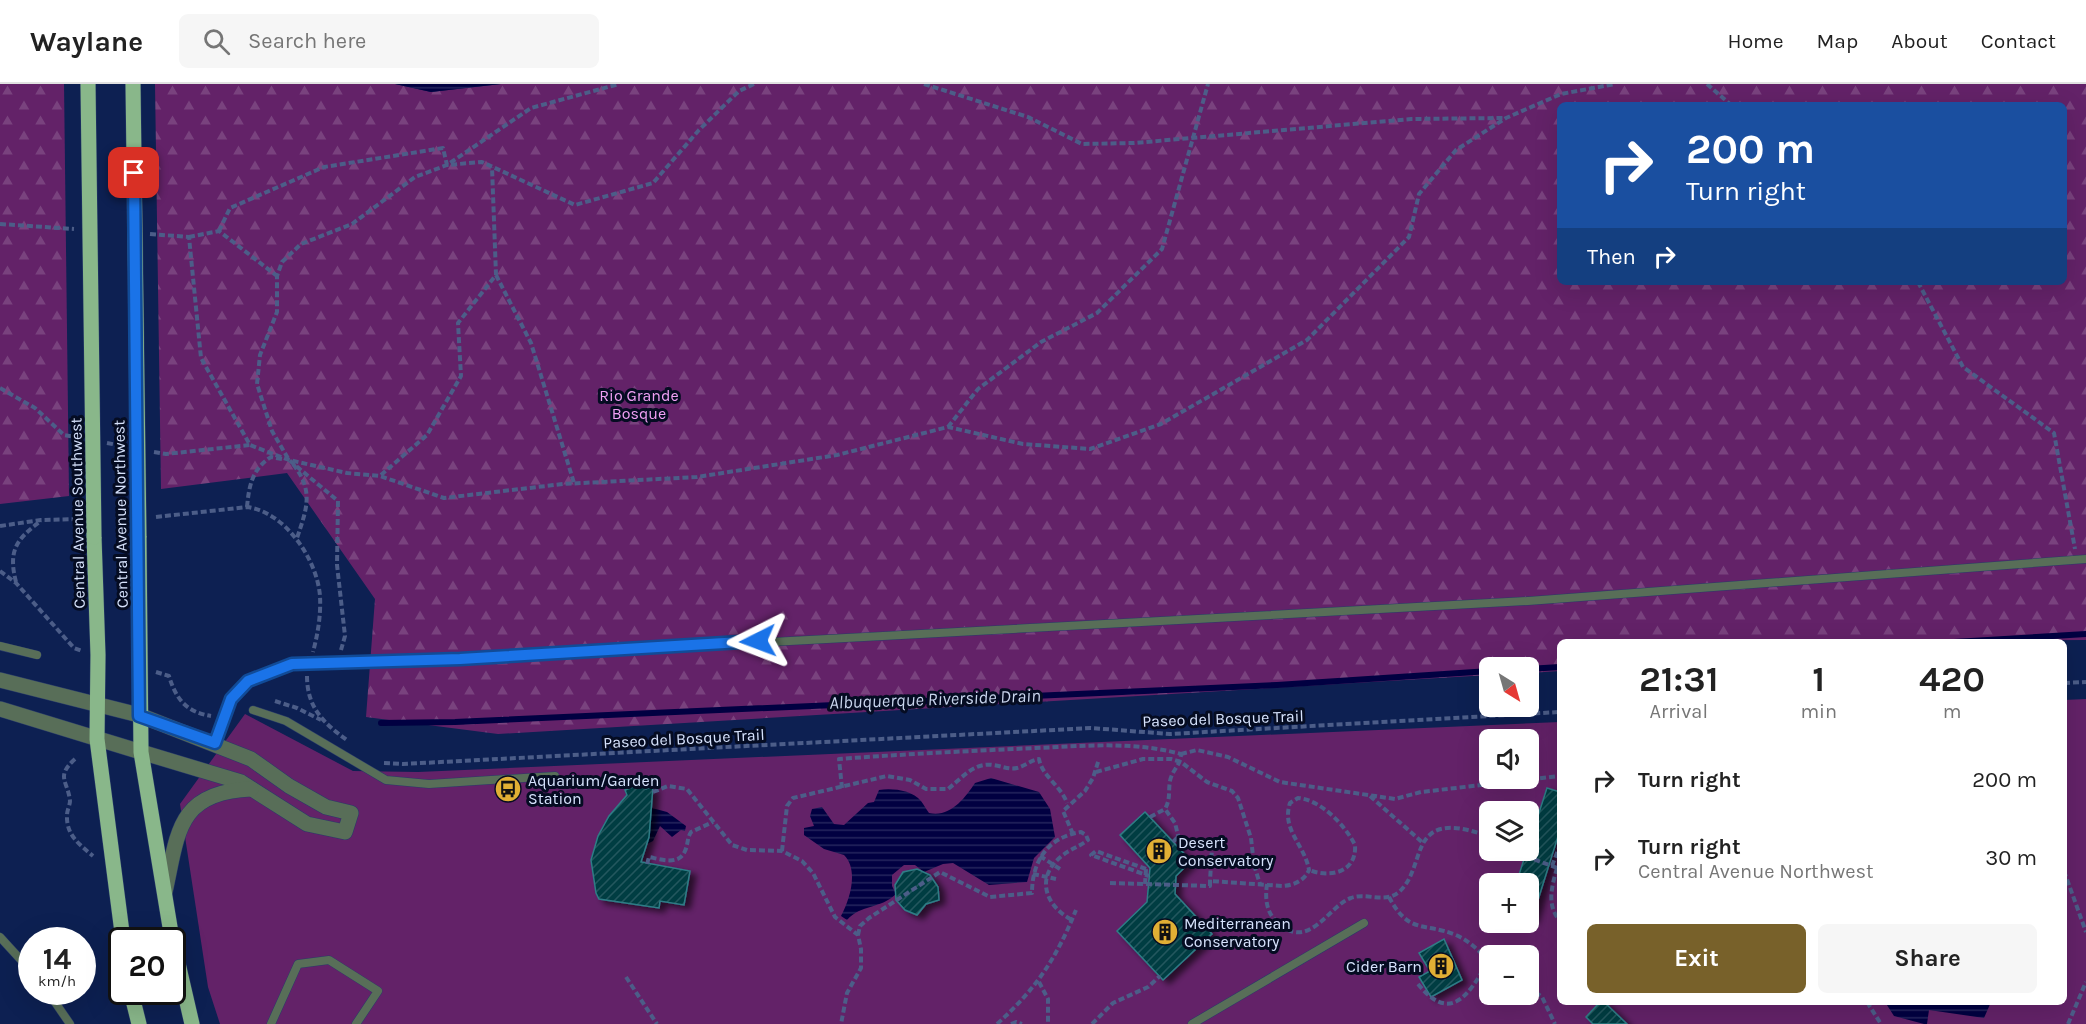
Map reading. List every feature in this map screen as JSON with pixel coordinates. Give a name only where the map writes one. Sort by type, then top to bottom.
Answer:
[{"type":"main road","name":"Central Avenue Southwest","points":[[88,84],[97,739],[121,927]]},
{"type":"main road","name":"Central Avenue Northwest","points":[[133,84],[141,752],[165,892],[192,1024]]},
{"type":"main road","points":[[134,1005],[139,1024]]},
{"type":"street","points":[[0,680],[139,716],[215,743],[251,759],[326,807],[351,813],[345,832],[307,824],[241,782],[0,709]]},
{"type":"street","points":[[165,892],[180,826],[189,812],[211,796],[235,789],[251,789]]},
{"type":"lane","points":[[215,743],[231,699],[248,681],[292,664],[460,659],[1528,602],[2086,559]]},
{"type":"lane","points":[[0,646],[37,655]]},
{"type":"lane","points":[[253,710],[286,721],[386,780],[429,784],[555,776]]},
{"type":"lane","points":[[1192,1024],[1364,922]]},
{"type":"lane","points":[[0,937],[18,957]]},
{"type":"lane","points":[[271,1024],[298,964],[329,960],[378,991],[356,1024]]},
{"type":"lane","points":[[57,1005],[70,1024]]},
{"type":"path","points":[[296,539],[304,518],[308,490],[272,431],[257,384],[260,355],[278,312],[277,276],[282,262],[301,244],[352,224],[415,177],[447,165],[531,108],[619,84]]},
{"type":"path","points":[[447,165],[482,162],[575,205],[652,183],[699,130],[739,91],[754,84]]},
{"type":"path","points":[[924,84],[1028,117],[1082,144],[1134,143],[1411,119],[1506,118]]},
{"type":"path","points":[[948,428],[978,389],[1041,342],[1097,314],[1162,249],[1208,84]]},
{"type":"path","points":[[247,507],[249,483],[261,464],[271,457],[347,473],[380,476],[444,498],[574,483],[697,477],[837,455],[948,428],[1023,444],[1090,449],[1161,424],[1307,340],[1409,237],[1419,194],[1456,150],[1506,118],[1561,94],[1615,84]]},
{"type":"path","points":[[1707,84],[1728,102]]},
{"type":"path","points":[[219,231],[230,208],[324,167],[443,148],[447,165]]},
{"type":"path","points":[[492,166],[496,274],[531,343],[574,483]]},
{"type":"path","points":[[0,224],[85,230]]},
{"type":"path","points":[[143,234],[189,237],[219,231],[277,276]]},
{"type":"path","points":[[189,237],[201,358],[250,445]]},
{"type":"path","points":[[380,476],[427,435],[462,376],[458,323],[496,274]]},
{"type":"path","points":[[1920,285],[1963,367],[2054,433],[2077,560]]},
{"type":"path","points":[[0,388],[35,408],[64,435],[87,439]]},
{"type":"path","points":[[98,441],[132,448]]},
{"type":"path","points":[[143,450],[166,454],[250,445],[289,460],[338,501],[337,565],[345,636],[338,662]]},
{"type":"path","points":[[153,517],[247,507],[259,509],[280,520],[296,539],[313,571],[320,594],[319,630],[307,677],[311,703],[323,722],[353,743]]},
{"type":"path","points":[[0,526],[41,520],[86,519]]},
{"type":"path","points":[[16,583],[11,565],[14,550],[22,535],[41,520]]},
{"type":"path","points":[[0,571],[16,583],[74,648]]},
{"type":"path","points":[[169,676],[179,699]]},
{"type":"path","points":[[2067,683],[2086,682]]},
{"type":"path","name":"Paseo del Bosque Trail","points":[[376,758],[384,763],[403,765],[1090,728],[1170,734],[1557,712]]},
{"type":"path","points":[[842,788],[839,759],[933,752],[1112,745],[1159,748],[1181,754],[1197,750],[1228,757],[1280,783],[1395,799],[1421,792],[1557,776]]},
{"type":"path","points":[[1150,817],[1165,809],[1171,795],[1170,781],[1181,762],[1181,754]]},
{"type":"path","points":[[75,759],[67,766],[63,776],[70,801],[68,829],[72,837],[93,856]]},
{"type":"path","points":[[782,851],[790,802],[798,796],[842,788],[887,776],[910,780],[926,789],[948,789],[974,767],[992,765],[1006,769],[1018,768],[1029,761],[1039,759],[1041,768],[1063,791],[1067,803]]},
{"type":"path","points":[[1073,834],[1063,810],[1085,791],[1096,772],[1099,759]]},
{"type":"path","points":[[1096,772],[1143,759],[1171,759],[1181,762],[1207,782],[1236,795],[1251,838],[1254,865],[1260,884]]},
{"type":"path","points":[[653,792],[668,786],[687,789],[726,840],[739,849],[782,851],[795,856],[813,873],[835,917],[858,935]]},
{"type":"path","points":[[1370,795],[1424,843]]},
{"type":"path","points":[[1210,881],[1294,884],[1305,877],[1309,870],[1306,856],[1292,835],[1288,819],[1290,803],[1298,798],[1325,811],[1346,830],[1355,845],[1351,861],[1339,873],[1328,875],[1309,870]]},
{"type":"path","points":[[1110,883],[1210,886],[1212,848],[1196,848],[1178,837],[1175,823],[1165,809]]},
{"type":"path","points":[[647,864],[649,857],[673,861],[679,859],[685,851],[691,832],[713,822]]},
{"type":"path","points":[[1267,884],[1266,902],[1273,918],[1288,929],[1298,931],[1320,924],[1343,902],[1351,898],[1389,897],[1405,886],[1411,878],[1424,843],[1431,833],[1444,828],[1479,835]]},
{"type":"path","points":[[842,1024],[847,993],[861,968],[858,935],[860,926],[868,918],[935,873],[943,872],[976,893],[990,897],[1032,893],[1033,874],[1040,856],[1050,845],[1073,834],[1083,833],[1088,840],[1053,864],[1046,877],[1045,889],[1049,901],[1058,912],[1072,920]]},
{"type":"path","points":[[1173,842],[1178,837]]},
{"type":"path","points":[[1145,884],[1146,869],[1096,851],[1091,855],[1149,876]]},
{"type":"path","points":[[1040,856],[1060,869]]},
{"type":"path","points":[[1538,861],[1557,868],[1551,897],[1557,917]]},
{"type":"path","points":[[1033,874],[1056,879]]},
{"type":"path","points":[[2067,879],[2086,932]]},
{"type":"path","points":[[1389,897],[1399,914],[1407,920],[1428,930],[1461,938],[1479,953]]},
{"type":"path","points":[[997,1024],[1039,982],[1052,962],[1076,910]]},
{"type":"path","points":[[1092,1024],[1113,1003],[1148,987],[1160,976]]},
{"type":"path","points":[[626,977],[657,1024]]},
{"type":"path","points":[[1454,1009],[1468,997],[1479,979]]},
{"type":"path","points":[[1039,982],[1048,999],[1048,1024]]},
{"type":"path","points":[[2068,1024],[2086,982]]},
{"type":"path","points":[[1418,984],[1429,1004]]},
{"type":"path","points":[[1539,997],[1548,1005],[1555,1024]]},
{"type":"path","points":[[1869,1005],[1881,1024]]},
{"type":"path","points":[[1005,1017],[1011,1024],[1016,1022],[1022,1024]]},
{"type":"green space","points":[[0,84],[64,84],[69,496],[0,504]]},
{"type":"green space","name":"Rio Grande Bosque","points":[[155,84],[395,84],[431,92],[501,84],[2086,84],[2086,640],[1557,639],[1557,671],[1539,672],[1539,657],[1479,657],[1479,676],[498,734],[366,717],[375,599],[287,473],[161,489]]},
{"type":"green space","points":[[2086,699],[2086,1024],[220,1024],[208,987],[180,804],[245,714],[353,771],[418,772],[1557,722],[1557,1005],[2067,1005],[2067,700]]},
{"type":"shaded area","points":[[395,84],[501,84],[431,92]]},
{"type":"shaded area","points":[[991,778],[1039,792],[1050,809],[1055,837],[1034,858],[1027,882],[989,885],[953,863],[943,864],[924,872],[915,865],[904,865],[892,875],[892,886],[896,894],[890,899],[858,911],[847,920],[841,916],[852,885],[851,868],[844,855],[824,849],[804,835],[804,828],[814,826],[810,816],[812,809],[822,807],[834,824],[844,825],[868,803],[874,802],[879,790],[890,789],[917,797],[929,813],[944,813],[956,806],[975,783]]},
{"type":"shaded area","points":[[652,808],[667,812],[686,826],[685,831],[681,830],[672,837],[660,826],[653,841],[647,844]]},
{"type":"shaded area","points":[[1887,1005],[1990,1005],[1984,1018],[1929,1010],[1927,1024],[1924,1024],[1894,1016]]},
{"type":"building","points":[[644,783],[646,789],[653,786],[649,837],[641,862],[690,871],[684,905],[660,901],[659,908],[599,899],[596,893],[591,860],[598,836],[609,816],[627,795],[625,790]]},
{"type":"building","points":[[1547,788],[1557,791],[1557,840],[1539,897],[1539,873],[1520,873],[1523,861],[1539,861],[1539,813]]},
{"type":"building","name":"Mediterranean Conservatory","points":[[1145,812],[1191,861],[1176,876],[1175,894],[1212,934],[1163,980],[1117,931],[1147,902],[1150,868],[1120,835]]},
{"type":"building","points":[[917,869],[930,875],[938,887],[939,900],[926,904],[917,915],[905,910],[896,900],[895,885],[903,872]]},
{"type":"building","name":"Cider Barn","points":[[1444,939],[1462,980],[1431,997],[1419,977],[1430,971],[1419,953]]},
{"type":"building","points":[[1597,1005],[1607,1005],[1627,1024],[1593,1024],[1586,1017]]},
{"type":"waterway","name":"Albuquerque Riverside Drain","points":[[2004,639],[2086,634]]},
{"type":"waterway","name":"Albuquerque Riverside Drain","points":[[1539,668],[1557,667]]},
{"type":"waterway","name":"Albuquerque Riverside Drain","points":[[381,723],[455,722],[1277,685],[1479,672]]},
{"type":"place","name":"Aquarium/Garden Station","points":[[508,789]]},
{"type":"place","name":"Desert Conservatory","points":[[1159,851]]},
{"type":"place","name":"Mediterranean Conservatory","points":[[1165,932]]},
{"type":"place","name":"Cider Barn","points":[[1441,966]]},
{"type":"route","points":[[134,173],[139,716],[215,743],[231,699],[248,681],[292,664],[460,659],[758,641]]}]
